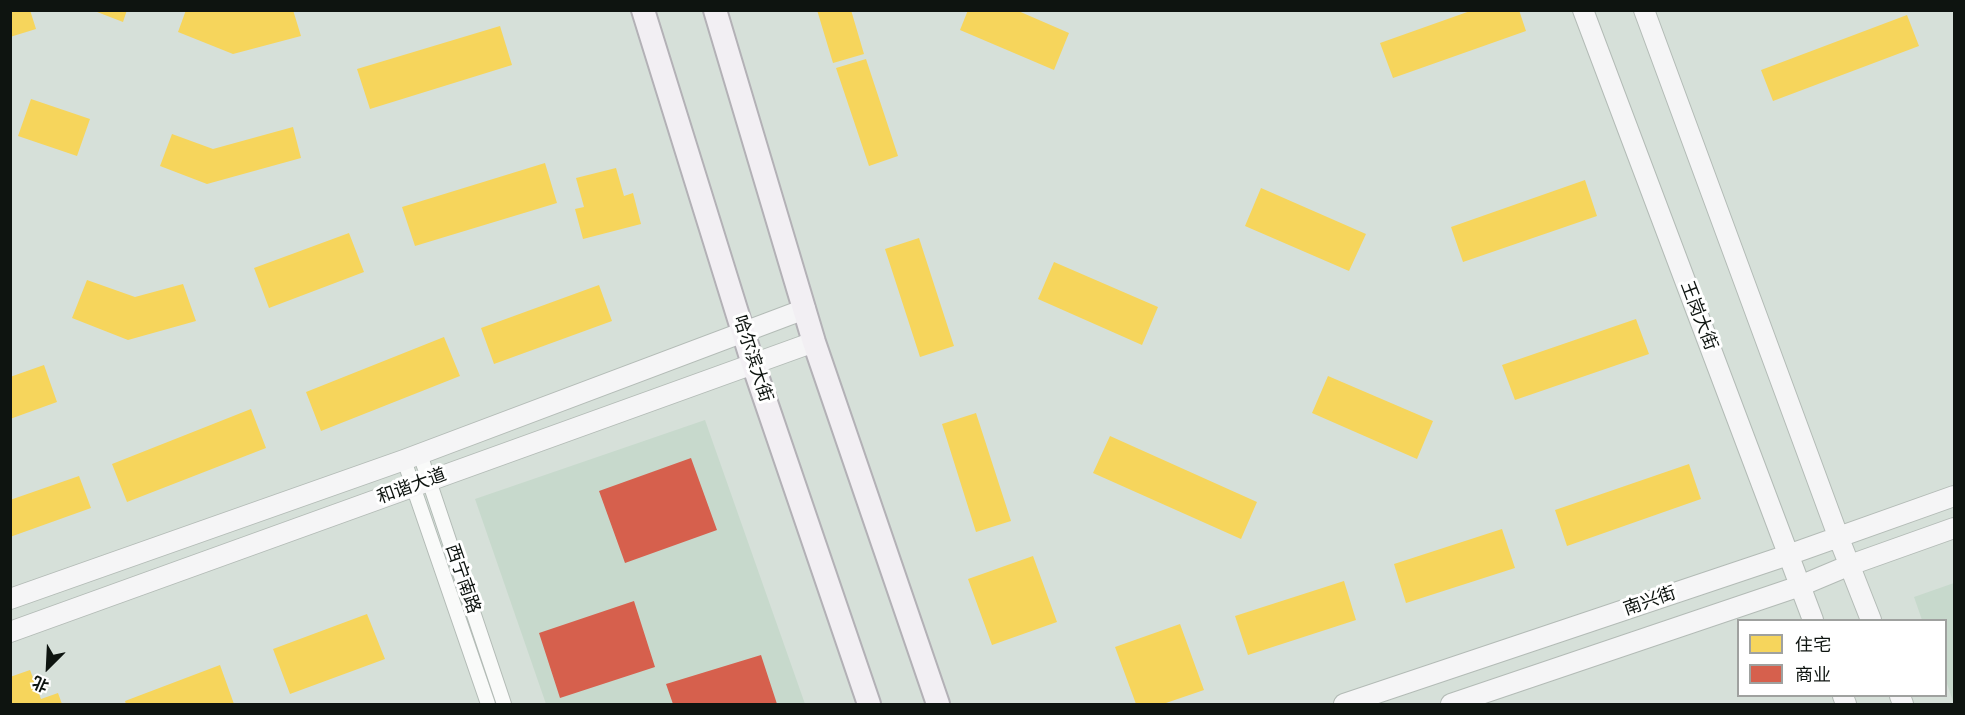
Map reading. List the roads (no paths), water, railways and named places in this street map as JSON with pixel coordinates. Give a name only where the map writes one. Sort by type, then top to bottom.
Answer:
[{"type":"main road","name":"哈尔滨大街","points":[[643,10],[753,364],[869,705]]},
{"type":"main road","points":[[715,10],[814,342],[938,705]]},
{"type":"main road","name":"王岗大街","points":[[1583,10],[1813,619]]},
{"type":"main road","points":[[1644,10],[1870,619]]},
{"type":"main road","name":"和谐大道","points":[[10,599],[412,457],[805,309]]},
{"type":"main road","name":"和谐大道","points":[[10,632],[814,342]]},
{"type":"main road","name":"南兴街","points":[[1344,705],[1788,555],[1954,496]]},
{"type":"main road","name":"南兴街","points":[[1451,705],[1800,586],[1954,528]]},
{"type":"street","name":"西宁南路","points":[[412,457],[488,705]]},
{"type":"street","name":"西宁南路","points":[[421,484],[504,705]]}]
